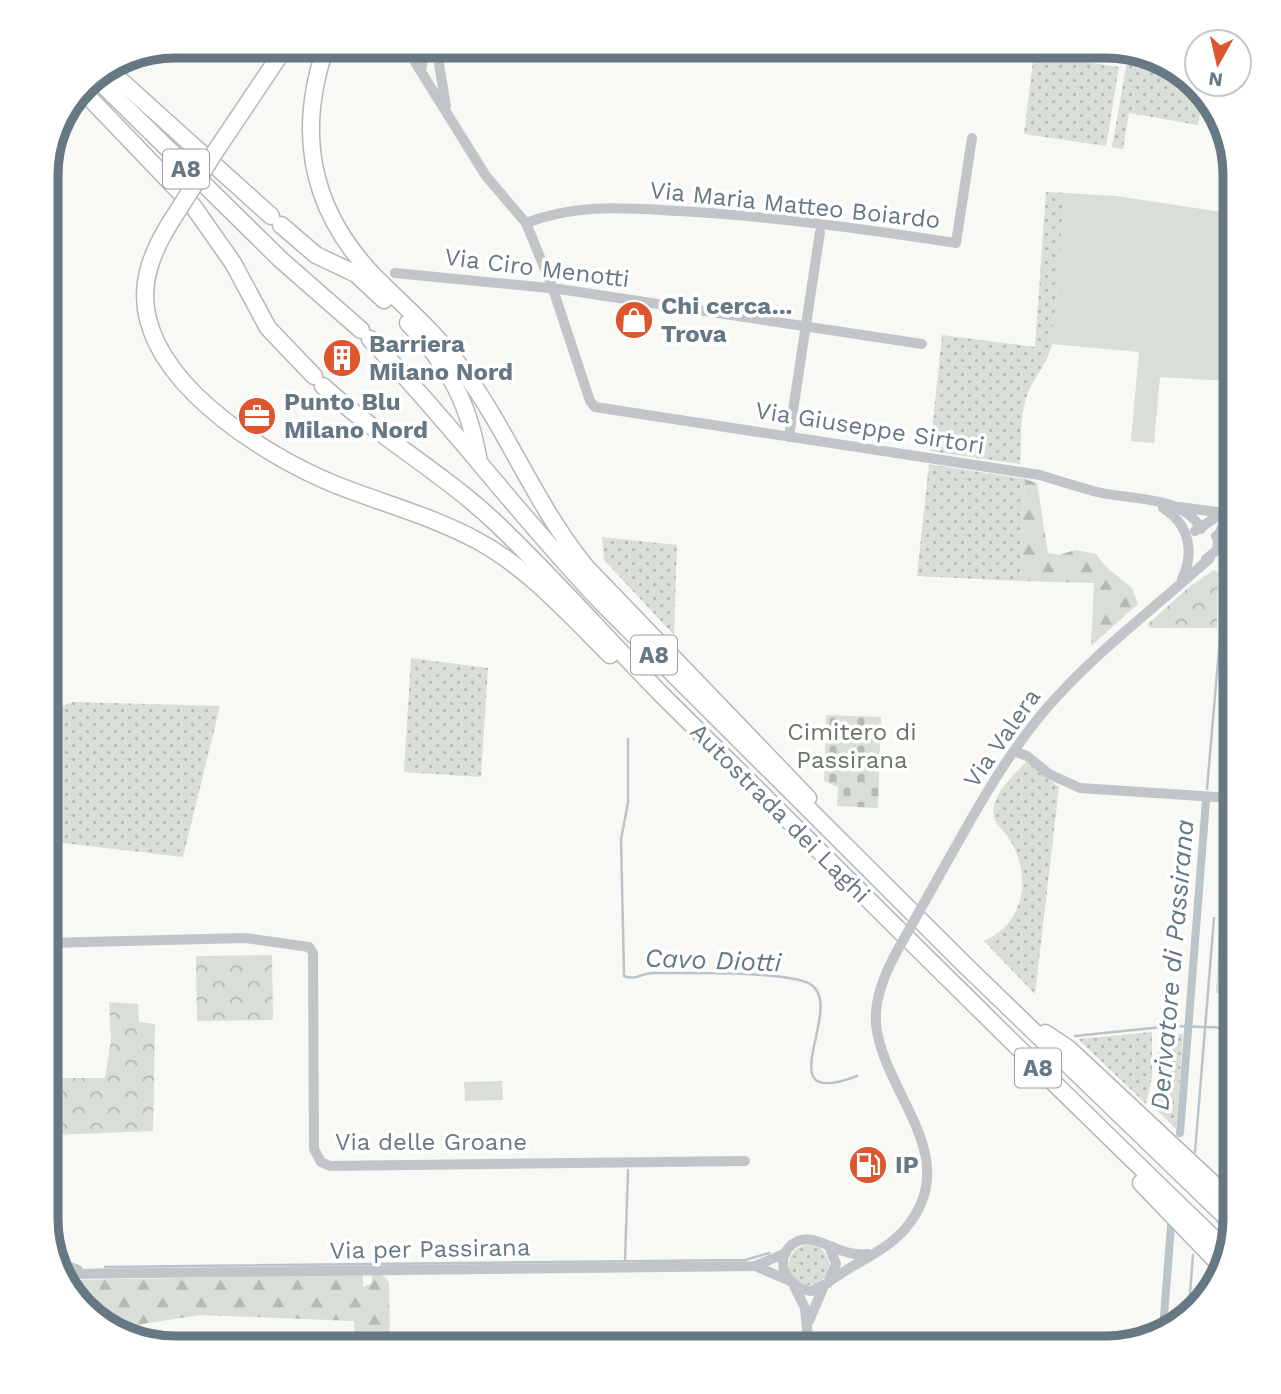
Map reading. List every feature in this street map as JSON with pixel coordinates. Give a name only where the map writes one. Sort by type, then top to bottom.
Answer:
[{"type":"highway","points":[[278,58],[158,243],[147,276],[147,318],[164,354],[205,402],[252,440],[303,470],[427,518],[494,551],[538,584],[617,662],[650,682]]},
{"type":"highway","points":[[324,58],[315,93],[312,154],[317,186],[335,226],[374,275],[462,368],[556,527],[586,567],[793,779],[837,837]]},
{"type":"highway","name":"A8","points":[[114,74],[316,255],[356,274],[417,334],[459,389],[470,414],[479,464]]},
{"type":"highway","name":"Autostrada dei Laghi","points":[[102,84],[270,250],[366,335],[440,414],[479,464],[586,586],[1016,1015],[1223,1214]]},
{"type":"highway","name":"Autostrada dei Laghi","points":[[88,97],[193,206],[233,263],[263,321],[319,381],[363,422],[492,519],[650,682],[1112,1141],[1220,1244]]},
{"type":"highway","points":[[1016,1015],[1069,1049],[1223,1192]]},
{"type":"highway","points":[[1112,1141],[1131,1172],[1215,1260]]},
{"type":"street","points":[[413,58],[486,176],[526,223],[553,289]]},
{"type":"street","points":[[421,69],[423,58]]},
{"type":"street","points":[[421,69],[434,65],[435,58]]},
{"type":"street","points":[[437,58],[447,115]]},
{"type":"street","name":"Via Maria Matteo Boiardo","points":[[526,223],[562,212],[600,207],[722,214],[813,223],[956,243],[972,138]]},
{"type":"street","points":[[789,437],[820,232]]},
{"type":"street","name":"Via Ciro Menotti","points":[[395,273],[553,289],[922,344]]},
{"type":"street","name":"Via Giuseppe Sirtori","points":[[553,289],[590,401],[602,409],[1040,475],[1099,492],[1168,505],[1192,517],[1201,529]]},
{"type":"street","name":"Via Giuseppe Sirtori","points":[[1145,500],[1172,513],[1183,526],[1189,546]]},
{"type":"street","points":[[1168,505],[1223,507]]},
{"type":"street","points":[[1182,579],[1193,533],[1223,512]]},
{"type":"street","points":[[1211,557],[1218,547],[1217,539],[1223,524]]},
{"type":"street","points":[[1201,529],[1212,532],[1223,543]]},
{"type":"street","points":[[1189,546],[1198,558],[1223,554]]},
{"type":"street","name":"Via Valera","points":[[876,1253],[907,1227],[921,1200],[926,1182],[921,1138],[885,1056],[877,1025],[880,988],[895,955],[1021,741],[1066,687],[1182,579],[1211,557]]},
{"type":"street","points":[[1021,741],[1027,756]]},
{"type":"street","points":[[1014,751],[1027,756],[1049,774],[1080,788],[1223,797]]},
{"type":"street","name":"Via delle Groane","points":[[58,942],[245,938],[307,948],[313,959],[314,1149],[326,1165],[745,1161]]},
{"type":"street","points":[[808,1336],[805,1308],[783,1269],[786,1253],[794,1243],[808,1239],[853,1255],[876,1253]]},
{"type":"street","points":[[808,1324],[836,1264],[830,1248]]},
{"type":"street","name":"Via per Passirana","points":[[72,1274],[755,1266],[786,1253]]},
{"type":"street","points":[[791,1283],[808,1291],[826,1284],[876,1253]]},
{"type":"street","name":"Via per Passirana","points":[[68,1266],[105,1274]]},
{"type":"street","name":"Via per Passirana","points":[[755,1266],[791,1283]]},
{"type":"green space","points":[[1034,58],[1060,58],[1119,67],[1106,146],[1024,134]]},
{"type":"green space","points":[[1127,60],[1165,73],[1183,86],[1183,98],[1194,98],[1201,106],[1198,125],[1129,113],[1123,149],[1112,147]]},
{"type":"green space","points":[[1046,192],[1065,193],[1052,344],[1025,401],[1020,464],[930,451],[942,335],[1035,347]]},
{"type":"green space","points":[[1065,193],[1116,196],[1223,212],[1223,381],[1160,377],[1154,443],[1131,441],[1139,352],[1052,344]]},
{"type":"green space","points":[[929,464],[1025,479],[1020,581],[917,576]]},
{"type":"green space","points":[[1025,479],[1037,483],[1048,553],[1059,555],[1075,550],[1096,554],[1106,567],[1132,588],[1138,604],[1091,646],[1094,583],[1020,581]]},
{"type":"green space","points":[[602,537],[677,545],[674,635],[604,560]]},
{"type":"green space","points":[[1214,570],[1218,572],[1217,628],[1149,628],[1148,624],[1189,587]]},
{"type":"green space","points":[[411,658],[488,668],[481,777],[404,772]]},
{"type":"green space","points":[[73,702],[220,706],[183,857],[58,842],[58,707]]},
{"type":"green space","name":"Cimitero di Passirana","points":[[826,715],[881,717],[878,808],[837,806],[838,787],[824,781]]},
{"type":"green space","points":[[1026,762],[1059,787],[1035,994],[984,941],[1008,923],[1021,898],[1021,869],[1017,854],[995,820],[993,809],[999,794]]},
{"type":"green space","points":[[1220,913],[1223,913],[1223,993],[1216,993]]},
{"type":"green space","points":[[272,955],[273,1020],[197,1021],[196,956]]},
{"type":"green space","points":[[109,1002],[138,1004],[139,1022],[155,1024],[153,1131],[58,1135],[58,1078],[105,1078],[111,1039]]},
{"type":"green space","points":[[1152,1032],[1152,1077],[1146,1104],[1078,1039]]},
{"type":"green space","points":[[1183,1034],[1176,1129],[1155,1108],[1158,1045],[1164,1037]]},
{"type":"green space","points":[[502,1081],[503,1100],[465,1101],[464,1082]]},
{"type":"green space","points":[[809,1245],[817,1246],[823,1251],[828,1257],[828,1273],[823,1279],[817,1284],[809,1285],[801,1284],[795,1279],[790,1273],[789,1265],[790,1257],[795,1251],[801,1246]]},
{"type":"green space","points":[[363,1275],[363,1287],[372,1283],[372,1275],[382,1275],[389,1282],[390,1336],[355,1336],[354,1321],[200,1315],[129,1326],[103,1312],[82,1291],[75,1280]]},
{"type":"waterway","points":[[1220,626],[1221,567]]},
{"type":"waterway","points":[[1207,789],[1220,638]]},
{"type":"waterway","name":"Cavo Diotti","points":[[628,739],[628,803],[621,839],[624,976],[632,978],[651,973],[736,974],[780,977],[810,984],[819,996],[820,1013],[811,1069],[816,1080],[830,1083],[857,1076]]},
{"type":"waterway","name":"Derivatore di Passirana","points":[[1180,1133],[1206,801]]},
{"type":"waterway","points":[[1195,1152],[1214,918]]},
{"type":"waterway","points":[[1075,1036],[1172,1026],[1223,1028]]},
{"type":"waterway","points":[[625,1261],[628,1170]]},
{"type":"waterway","name":"Derivatore di Passirana","points":[[1164,1322],[1171,1226]]},
{"type":"waterway","points":[[105,1267],[745,1260],[769,1253]]},
{"type":"waterway","points":[[1189,1301],[1193,1255]]},
{"type":"place","name":"Chi cerca... Trova","points":[[634,320]]},
{"type":"place","name":"Barriera Milano Nord","points":[[342,358]]},
{"type":"place","name":"Punto Blu Milano Nord","points":[[257,416]]},
{"type":"place","name":"IP","points":[[868,1165]]}]
